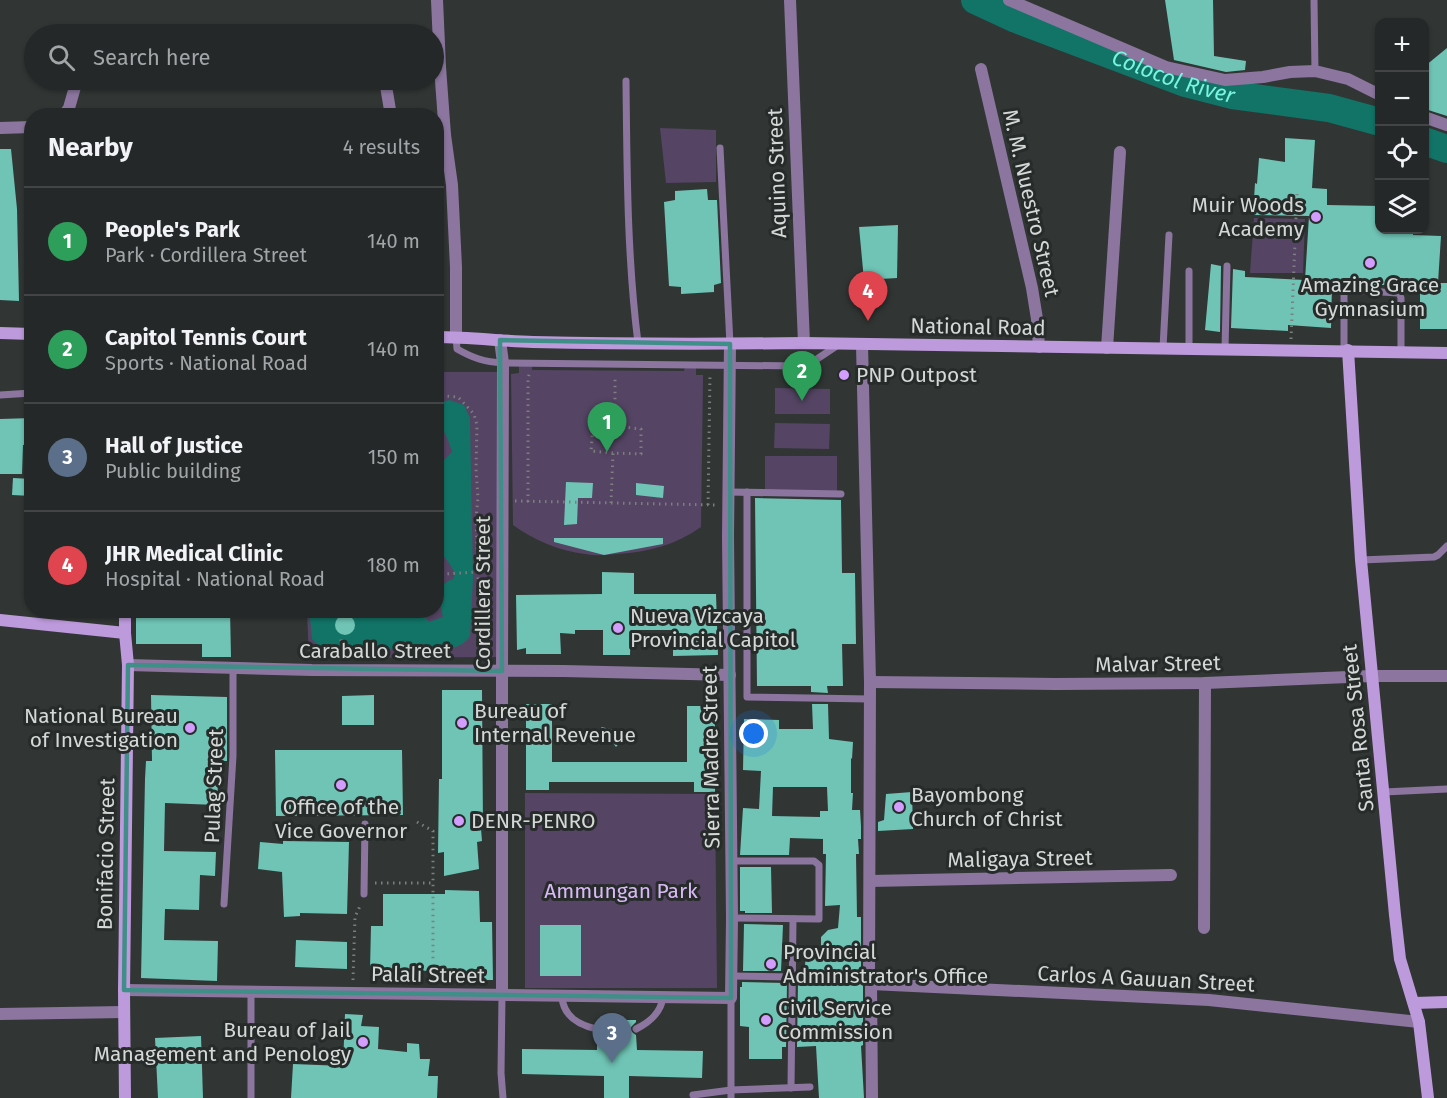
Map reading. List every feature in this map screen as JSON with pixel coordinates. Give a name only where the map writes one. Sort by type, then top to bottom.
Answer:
[{"type":"street","points":[[437,0],[438,24]]},
{"type":"street","name":"Aquino Street","points":[[790,0],[804,343]]},
{"type":"street","points":[[1009,0],[1166,67],[1225,80],[1315,71],[1348,79],[1375,92]]},
{"type":"street","name":"M. M. Nuestro Street","points":[[981,69],[1032,288],[1040,347]]},
{"type":"street","points":[[69,108],[74,90]]},
{"type":"street","points":[[387,90],[390,108]]},
{"type":"street","points":[[440,90],[441,108]]},
{"type":"street","points":[[1429,118],[1447,125]]},
{"type":"street","points":[[0,128],[24,127]]},
{"type":"street","points":[[444,149],[452,185],[456,267],[456,337]]},
{"type":"street","points":[[1107,348],[1120,153]]},
{"type":"street","points":[[0,333],[24,334]]},
{"type":"street","name":"National Road","points":[[444,337],[530,342],[804,343],[1447,353]]},
{"type":"street","name":"Cordillera Street","points":[[500,339],[503,363],[502,995]]},
{"type":"street","name":"Sierra Madre Street","points":[[730,344],[728,537],[732,861],[731,998]]},
{"type":"street","points":[[862,345],[870,682],[869,978],[875,1096]]},
{"type":"street","name":"Santa Rosa Street","points":[[1346,350],[1361,560],[1400,959],[1419,1022],[1428,1098]]},
{"type":"street","name":"Bonifacio Street","points":[[125,618],[128,665],[125,1098]]},
{"type":"street","points":[[0,620],[125,633]]},
{"type":"street","name":"Caraballo Street","points":[[128,665],[233,669],[482,670],[730,675]]},
{"type":"street","name":"Malvar Street","points":[[870,682],[1205,683],[1372,676],[1447,676]]},
{"type":"street","points":[[1204,928],[1205,683]]},
{"type":"street","name":"Maligaya Street","points":[[870,881],[1171,875]]},
{"type":"street","name":"Carlos A Gauuan Street","points":[[871,984],[1209,1000],[1419,1022]]},
{"type":"street","name":"Palali Street","points":[[124,990],[731,998]]},
{"type":"street","points":[[1414,1003],[1447,1002]]},
{"type":"street","points":[[0,1014],[124,1012]]},
{"type":"lane","points":[[1314,0],[1315,71]]},
{"type":"lane","points":[[626,81],[629,233],[638,343]]},
{"type":"lane","points":[[720,148],[730,344]]},
{"type":"lane","points":[[1162,348],[1169,235]]},
{"type":"lane","points":[[1225,349],[1227,266]]},
{"type":"lane","points":[[1189,348],[1190,271]]},
{"type":"lane","points":[[1346,350],[1344,294],[1347,291],[1399,293],[1401,298],[1401,352]]},
{"type":"lane","points":[[456,337],[457,348],[488,363],[800,366],[814,361],[839,344]]},
{"type":"lane","points":[[0,395],[24,394]]},
{"type":"lane","points":[[729,492],[841,494]]},
{"type":"lane","points":[[747,492],[747,697],[870,699]]},
{"type":"lane","points":[[1361,560],[1434,557],[1447,546]]},
{"type":"lane","name":"Pulag Street","points":[[224,904],[233,756],[233,669]]},
{"type":"lane","points":[[730,675],[748,675]]},
{"type":"lane","points":[[1384,792],[1447,789]]},
{"type":"lane","points":[[364,824],[364,894]]},
{"type":"lane","points":[[732,861],[817,862],[819,865],[819,919],[732,918]]},
{"type":"lane","points":[[791,1088],[793,919]]},
{"type":"lane","points":[[732,976],[792,977]]},
{"type":"lane","points":[[251,991],[252,1098]]},
{"type":"lane","name":"Cordillera Street","points":[[502,995],[503,1098]]},
{"type":"lane","points":[[562,996],[564,1007],[574,1020],[597,1029]]},
{"type":"lane","points":[[636,1029],[660,1011],[663,997]]},
{"type":"lane","name":"Sierra Madre Street","points":[[731,998],[731,1094]]},
{"type":"lane","points":[[693,1095],[810,1087]]},
{"type":"path","points":[[1290,350],[1297,194]]},
{"type":"path","points":[[528,502],[527,421],[528,378],[531,367]]},
{"type":"path","points":[[708,505],[710,371]]},
{"type":"path","points":[[615,379],[615,426]]},
{"type":"path","points":[[444,397],[458,397],[474,414],[477,425],[477,573],[482,670]]},
{"type":"path","points":[[593,425],[641,429],[641,454],[613,453],[591,451],[593,425]]},
{"type":"path","points":[[611,503],[613,453]]},
{"type":"path","points":[[503,501],[729,505]]},
{"type":"path","points":[[444,574],[477,573]]},
{"type":"path","points":[[341,635],[341,659]]},
{"type":"path","points":[[417,822],[433,831],[434,960]]},
{"type":"path","points":[[364,883],[433,883]]},
{"type":"path","points":[[352,993],[355,917],[364,894]]},
{"type":"highlighted area","points":[[500,340],[730,344],[731,998],[124,990],[128,665],[502,671]]},
{"type":"green space","points":[[660,128],[716,130],[716,182],[666,183]]},
{"type":"green space","points":[[1254,218],[1305,219],[1303,273],[1250,273]]},
{"type":"green space","points":[[519,366],[532,366],[532,370],[684,371],[685,367],[696,368],[696,375],[703,375],[701,527],[682,539],[651,549],[629,553],[589,555],[575,553],[538,540],[513,525],[511,374],[519,373]]},
{"type":"green space","points":[[444,372],[500,372],[500,657],[309,658],[307,618],[444,618]]},
{"type":"green space","points":[[775,388],[830,389],[830,414],[775,414]]},
{"type":"green space","points":[[775,423],[830,424],[829,449],[774,448]]},
{"type":"green space","points":[[765,456],[837,456],[837,492],[765,492]]},
{"type":"green space","name":"Ammungan Park","points":[[525,793],[715,794],[717,988],[525,988]]},
{"type":"shaded area","points":[[449,400],[464,405],[470,418],[473,579],[470,636],[453,648],[429,647],[413,651],[318,645],[312,639],[310,618],[426,618],[429,622],[444,618],[444,584],[453,579],[455,574],[444,556],[444,460],[452,452],[444,432],[444,402]]},
{"type":"building","points":[[1165,0],[1213,0],[1214,56],[1246,61],[1245,70],[1226,72],[1174,60]]},
{"type":"building","points":[[1447,48],[1447,116],[1429,110],[1429,63]]},
{"type":"building","points":[[1285,138],[1315,140],[1312,188],[1327,189],[1327,205],[1375,206],[1375,234],[1441,236],[1438,283],[1447,283],[1447,329],[1420,329],[1420,286],[1347,284],[1332,285],[1331,328],[1288,325],[1288,331],[1231,328],[1233,269],[1245,271],[1245,277],[1305,280],[1309,216],[1253,215],[1259,158],[1285,162]]},
{"type":"building","points":[[0,149],[11,149],[17,209],[19,301],[0,300]]},
{"type":"building","points":[[707,189],[708,200],[717,200],[721,283],[714,285],[714,292],[681,294],[681,287],[669,286],[664,202],[675,200],[675,191]]},
{"type":"building","points":[[898,225],[897,278],[864,280],[859,227]]},
{"type":"building","points":[[1211,264],[1221,266],[1220,332],[1205,330]]},
{"type":"building","points":[[24,418],[22,474],[0,474],[0,419]]},
{"type":"building","points":[[13,478],[24,479],[24,496],[12,495]]},
{"type":"building","points":[[566,482],[593,483],[592,498],[578,498],[577,524],[564,525]]},
{"type":"building","points":[[636,483],[664,486],[663,498],[636,495]]},
{"type":"building","points":[[755,498],[841,500],[842,573],[855,573],[856,644],[842,644],[843,686],[827,686],[828,693],[811,692],[811,686],[757,686]]},
{"type":"building","points":[[554,538],[663,538],[663,544],[604,555],[554,542]]},
{"type":"building","points":[[602,572],[634,573],[634,594],[716,594],[718,655],[673,656],[673,630],[631,630],[630,655],[603,655],[603,630],[575,630],[575,634],[560,633],[561,654],[526,654],[526,648],[517,650],[516,595],[602,594]]},
{"type":"building","points":[[136,618],[230,618],[231,657],[202,657],[202,644],[136,644]]},
{"type":"building","points":[[338,618],[352,618],[354,629],[349,634],[341,634],[336,629]]},
{"type":"building","points":[[442,690],[482,690],[483,829],[481,829],[482,841],[477,842],[479,869],[444,876],[444,852],[438,853],[439,779],[442,779]]},
{"type":"building","points":[[151,695],[227,697],[227,761],[219,761],[217,805],[165,803],[164,851],[216,852],[215,876],[200,875],[199,910],[165,909],[164,940],[218,941],[217,981],[141,978],[145,779],[146,761],[152,761]]},
{"type":"building","points":[[374,695],[374,725],[342,725],[342,696]]},
{"type":"building","points":[[526,704],[552,704],[552,762],[687,762],[687,706],[715,706],[715,792],[694,792],[694,782],[549,782],[549,790],[526,790]]},
{"type":"building","points":[[812,704],[828,704],[829,739],[853,742],[852,810],[860,810],[861,826],[861,839],[858,839],[859,854],[856,854],[857,917],[861,917],[863,1045],[861,1046],[864,1098],[819,1098],[816,1046],[797,1047],[798,983],[804,984],[806,949],[821,948],[821,937],[828,930],[838,928],[840,905],[825,906],[826,854],[823,854],[823,839],[790,838],[789,855],[740,855],[743,808],[759,809],[761,771],[743,770],[744,719],[779,720],[779,729],[813,729]],"holes":[[[773,787],[827,787],[828,811],[820,811],[820,817],[772,816]]]},
{"type":"building","points":[[601,727],[620,731],[624,737],[616,747]]},
{"type":"building","points":[[275,750],[402,750],[403,815],[276,816]]},
{"type":"building","name":"Bayombong Church of Christ","points":[[912,792],[913,829],[878,831],[878,822],[884,820],[886,794]]},
{"type":"building","points":[[283,841],[349,842],[347,914],[300,913],[300,916],[284,917],[282,872],[258,869],[260,842],[283,844]]},
{"type":"building","points":[[740,867],[771,867],[772,913],[740,911]]},
{"type":"building","points":[[445,890],[479,891],[480,922],[492,922],[493,980],[443,980],[443,971],[370,970],[371,926],[383,926],[383,894],[445,894]]},
{"type":"building","points":[[744,924],[783,925],[781,971],[743,971]]},
{"type":"building","points":[[540,925],[581,925],[581,976],[540,976]]},
{"type":"building","points":[[296,940],[347,942],[347,969],[295,967]]},
{"type":"building","points":[[742,982],[787,983],[786,1047],[782,1047],[782,1059],[749,1059],[749,1027],[740,1026]]},
{"type":"building","points":[[345,1014],[363,1015],[361,1026],[379,1027],[378,1049],[407,1052],[407,1043],[419,1044],[420,1059],[430,1059],[428,1076],[438,1076],[437,1098],[291,1098],[293,1064],[343,1066]]},
{"type":"building","points":[[597,1020],[636,1020],[630,1029],[636,1035],[637,1050],[703,1051],[702,1078],[629,1076],[629,1098],[604,1098],[604,1076],[522,1074],[522,1049],[597,1050],[597,1035],[603,1030]]},
{"type":"building","points":[[201,1036],[203,1098],[158,1098],[155,1038]]},
{"type":"waterway","name":"Colocol River","points":[[975,0],[1016,19],[1185,83],[1232,95],[1329,108],[1375,121]]},
{"type":"waterway","name":"Colocol River","points":[[1429,143],[1447,149]]},
{"type":"place","name":"Muir Woods Academy","points":[[1316,217]]},
{"type":"place","name":"Amazing Grace Gymnasium","points":[[1370,263]]},
{"type":"place","name":"JHR Medical Clinic","points":[[868,321]]},
{"type":"place","name":"PNP Outpost","points":[[844,375]]},
{"type":"place","name":"Capitol Tennis Court","points":[[802,401]]},
{"type":"place","name":"People's Park","points":[[607,452]]},
{"type":"place","name":"Nueva Vizcaya Provincial Capitol","points":[[618,628]]},
{"type":"place","name":"Bureau of Internal Revenue","points":[[462,723]]},
{"type":"place","name":"National Bureau of Investigation","points":[[190,728]]},
{"type":"place","name":"Office of the Vice Governor","points":[[341,785]]},
{"type":"place","name":"Bayombong Church of Christ","points":[[899,807]]},
{"type":"place","name":"DENR-PENRO","points":[[459,821]]},
{"type":"place","name":"Provincial Administrator's Office","points":[[771,964]]},
{"type":"place","name":"Civil Service Commission","points":[[766,1020]]},
{"type":"place","name":"Bureau of Jail Management and Penology","points":[[363,1042]]},
{"type":"place","name":"Hall of Justice","points":[[612,1063]]}]
